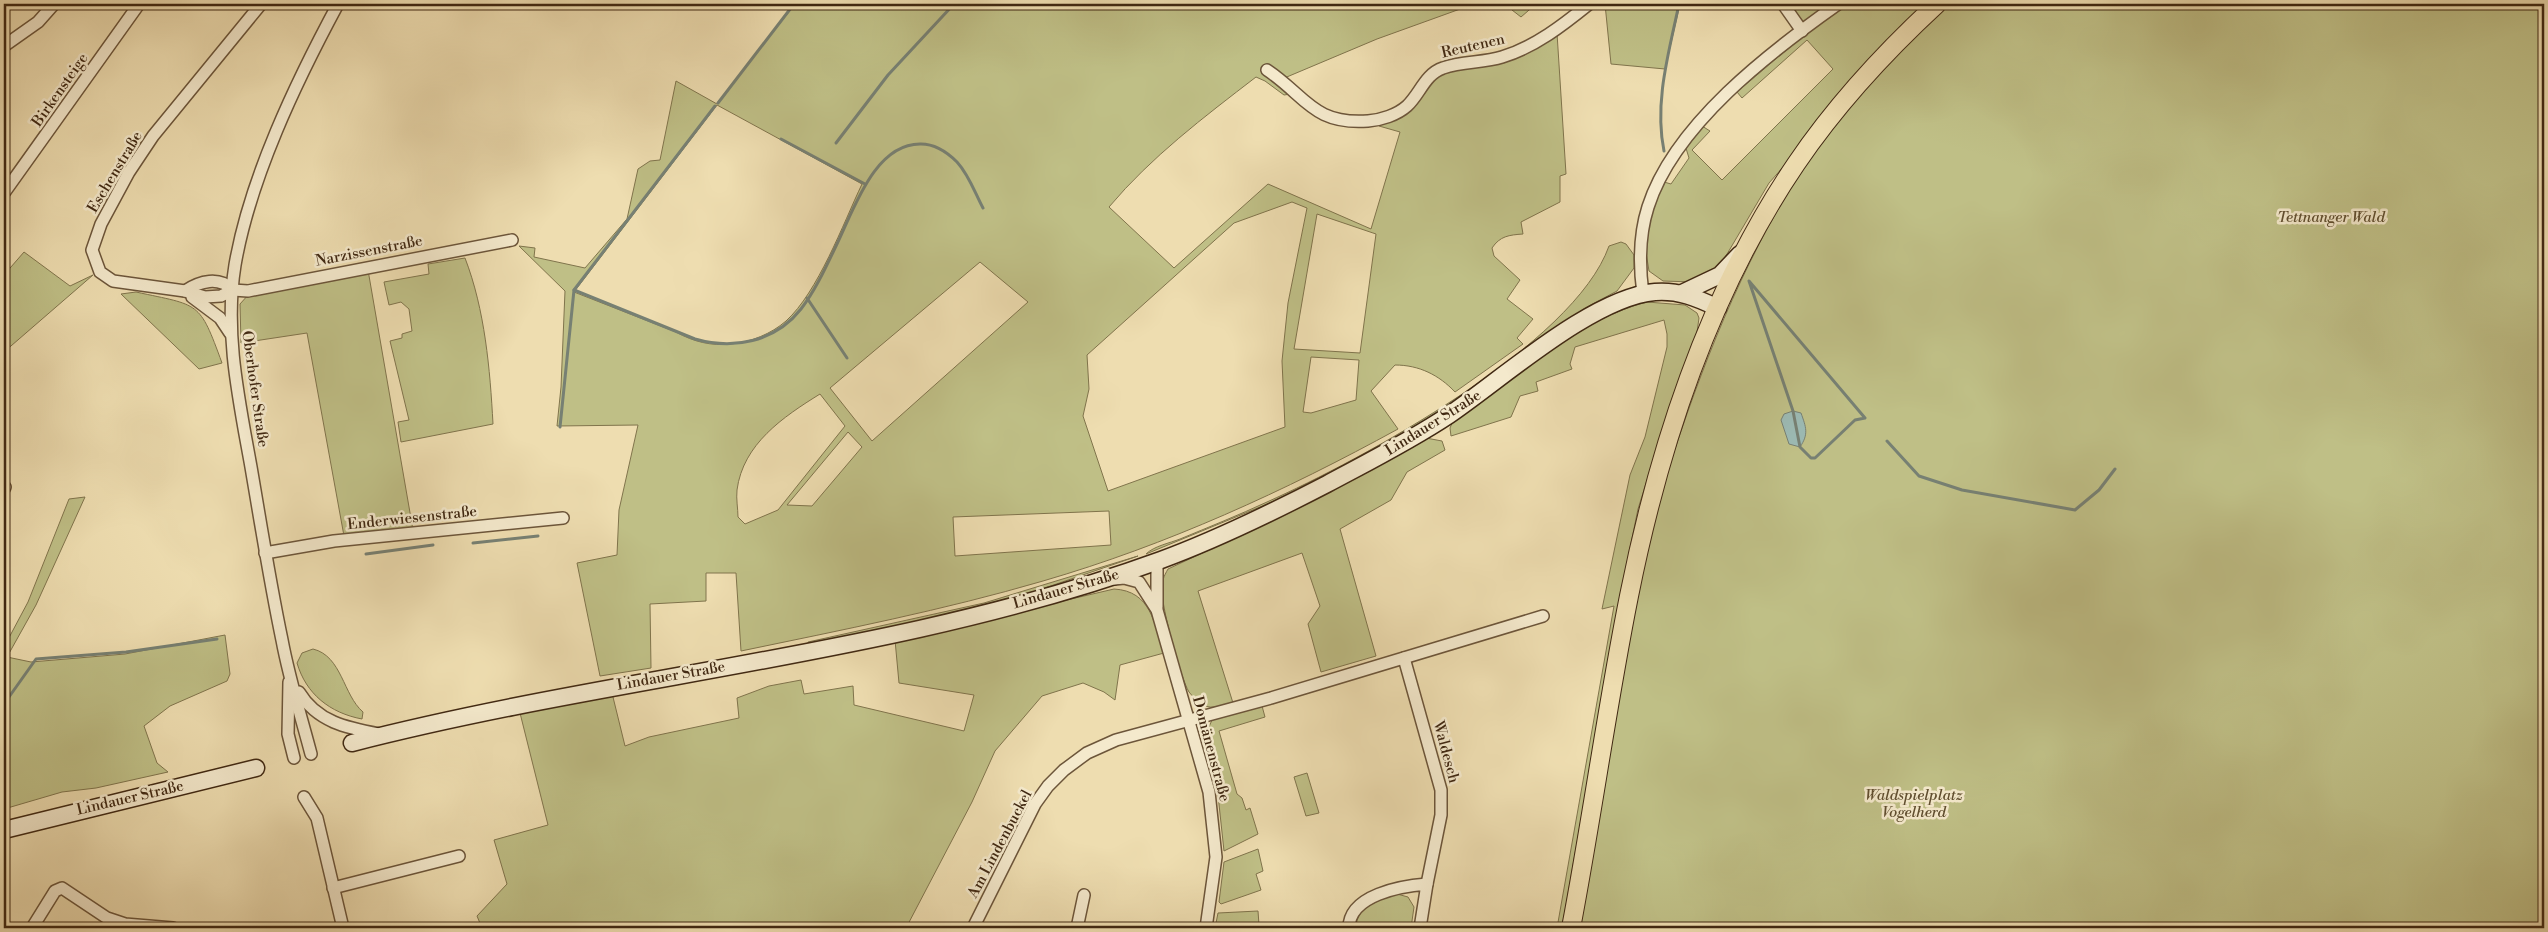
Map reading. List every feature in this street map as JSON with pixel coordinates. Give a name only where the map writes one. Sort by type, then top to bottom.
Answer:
[{"type":"main road","points":[[1571,928],[1629,597],[1643,532],[1685,393],[1718,308],[1747,247],[1796,164],[1826,123],[1888,51],[1937,4]]},
{"type":"main road","points":[[1682,293],[1720,275],[1747,247]]},
{"type":"main road","name":"Lindauer Straße","points":[[352,743],[610,687],[893,634],[1100,580],[1157,561],[1224,534],[1282,507],[1415,436],[1482,392],[1584,320],[1619,301],[1643,294],[1682,293],[1718,308]]},
{"type":"main road","name":"Lindauer Straße","points":[[4,830],[256,768]]},
{"type":"street","points":[[4,46],[38,22],[54,4]]},
{"type":"street","name":"Birkensteige","points":[[4,193],[139,4]]},
{"type":"street","name":"Eschenstraße","points":[[233,290],[221,296],[205,297],[185,291],[127,284],[104,276],[95,262],[93,242],[129,172],[153,136],[261,4]]},
{"type":"street","name":"Oberhofer Straße","points":[[311,754],[290,676],[265,554],[231,337],[233,290],[239,244],[262,169],[304,71],[338,4]]},
{"type":"street","name":"Reutenen","points":[[1267,70],[1297,98],[1323,114],[1349,121],[1373,120],[1394,114],[1406,107],[1433,73],[1450,66],[1488,60],[1511,53],[1553,31],[1589,4]]},
{"type":"street","points":[[1783,4],[1802,31]]},
{"type":"street","points":[[1643,294],[1640,256],[1644,223],[1657,184],[1682,143],[1715,106],[1802,31],[1838,4]]},
{"type":"street","name":"Narzissenstraße","points":[[233,290],[248,291],[512,240]]},
{"type":"street","points":[[185,291],[220,318],[228,328],[231,337]]},
{"type":"street","name":"Enderwiesenstraße","points":[[265,554],[334,541],[563,518]]},
{"type":"street","name":"Domänenstraße","points":[[1157,561],[1157,610],[1207,783],[1216,838],[1213,893],[1206,928]]},
{"type":"street","name":"Domänenstraße","points":[[1100,580],[1124,578],[1139,582],[1157,610]]},
{"type":"street","points":[[1188,721],[1543,616]]},
{"type":"street","name":"Waldesch","points":[[1404,658],[1442,790],[1441,815],[1420,928]]},
{"type":"street","name":"Oberhofer Straße","points":[[290,676],[304,702],[318,714],[350,729],[382,735]]},
{"type":"street","name":"Oberhofer Straße","points":[[290,676],[287,708],[288,734],[294,758]]},
{"type":"street","name":"Am Lindenbuckel","points":[[976,927],[1035,804],[1053,781],[1087,753],[1116,740],[1188,721]]},
{"type":"street","points":[[304,798],[317,818],[342,928]]},
{"type":"street","points":[[333,888],[458,856]]},
{"type":"street","points":[[1349,928],[1351,918],[1360,904],[1411,886],[1427,884]]},
{"type":"street","points":[[33,928],[55,891],[59,888],[66,889],[93,911],[107,918],[125,924],[173,928]]},
{"type":"street","points":[[1077,928],[1084,895]]},
{"type":"green space","points":[[795,4],[1474,4],[1377,39],[1282,79],[1291,94],[1284,95],[1265,81],[1256,77],[1160,154],[1109,207],[1174,268],[1268,184],[1371,229],[1400,132],[1379,126],[1378,120],[1389,117],[1434,74],[1480,64],[1557,33],[1566,174],[1560,176],[1560,202],[1521,222],[1523,234],[1505,237],[1492,248],[1494,256],[1520,280],[1507,299],[1533,319],[1517,338],[1523,344],[1455,392],[1428,372],[1404,365],[1395,365],[1371,391],[1398,429],[1355,452],[1225,515],[1089,567],[931,610],[741,651],[736,573],[706,573],[706,601],[650,604],[651,668],[600,676],[577,563],[617,555],[619,510],[638,425],[557,426],[561,387],[565,291],[519,246],[535,248],[534,257],[585,268],[627,219],[638,169],[650,161],[660,160],[676,81],[717,104]],"holes":[[[717,105],[862,184],[829,257],[809,293],[786,321],[760,337],[731,344],[703,342],[574,292]],[[1292,202],[1307,208],[1288,303],[1282,361],[1285,427],[1108,491],[1083,416],[1089,389],[1087,355],[1234,223]],[[1317,214],[1376,234],[1360,353],[1294,349]],[[980,262],[1028,302],[872,441],[830,388]],[[1311,357],[1359,360],[1356,400],[1311,413],[1303,412]],[[820,394],[845,426],[778,510],[745,524],[738,517],[737,490],[747,459],[767,433],[792,412]],[[848,432],[862,447],[812,506],[787,505]],[[1109,511],[1111,545],[955,556],[953,517]]]},
{"type":"green space","points":[[1510,4],[1536,4],[1521,17],[1512,10]]},
{"type":"green space","points":[[1605,4],[1680,4],[1665,69],[1611,64]]},
{"type":"green space","points":[[1785,4],[1831,4],[1806,22],[1798,22]]},
{"type":"green space","points":[[1846,4],[1927,4],[1769,183],[1717,271],[1693,282],[1663,281],[1649,271],[1644,240],[1650,215],[1664,182],[1671,184],[1689,158],[1685,145],[1702,126],[1710,131],[1692,150],[1722,180],[1833,69],[1807,40],[1742,98],[1737,92],[1804,35]]},
{"type":"green space","name":"Tettnanger Wald","points":[[1947,4],[2544,4],[2544,928],[1576,928],[1612,716],[1632,611],[1656,506],[1687,413],[1716,337],[1732,299],[1769,226],[1825,135],[1857,95],[1910,39]]},
{"type":"green space","points":[[1621,242],[1626,244],[1634,255],[1634,268],[1617,291],[1585,308],[1431,418],[1282,498],[1146,554],[1158,547],[1235,516],[1307,483],[1407,429],[1460,395],[1510,359],[1554,322],[1588,284],[1609,246]]},
{"type":"green space","points":[[24,252],[70,286],[93,275],[4,352],[4,275]]},
{"type":"green space","points":[[465,258],[482,319],[488,361],[493,424],[401,442],[398,422],[409,420],[390,341],[402,338],[402,334],[412,331],[409,309],[401,302],[389,305],[384,282],[429,274],[428,264]]},
{"type":"green space","points":[[368,270],[413,530],[344,536],[307,333],[241,343],[240,304],[249,294]]},
{"type":"green space","points":[[136,292],[173,300],[194,309],[208,327],[222,363],[199,369],[121,294]]},
{"type":"green space","points":[[1647,302],[1685,305],[1697,313],[1699,318],[1697,332],[1674,393],[1638,509],[1620,597],[1562,928],[1557,928],[1614,606],[1602,609],[1630,475],[1645,437],[1667,347],[1664,320],[1575,347],[1570,364],[1572,369],[1536,382],[1538,391],[1520,396],[1511,417],[1451,436],[1450,428],[1453,421],[1546,352],[1571,336],[1622,310]]},
{"type":"green space","points":[[1426,438],[1442,441],[1445,450],[1407,472],[1391,500],[1340,529],[1376,656],[1321,672],[1308,624],[1320,606],[1302,553],[1198,591],[1233,703],[1210,707],[1197,701],[1185,684],[1168,626],[1162,588],[1163,579],[1168,569],[1258,527]]},
{"type":"green space","points":[[85,497],[36,605],[7,657],[31,662],[125,654],[225,635],[230,674],[227,681],[170,706],[144,726],[157,763],[168,772],[96,788],[62,792],[4,809],[4,647],[28,602],[69,499]]},
{"type":"green space","points":[[1138,556],[1039,590],[955,613],[808,645],[808,642],[984,603]]},
{"type":"green space","points":[[1114,589],[1126,591],[1143,602],[1154,620],[1164,653],[1120,665],[1115,700],[1104,692],[1083,683],[1042,696],[995,751],[972,802],[906,928],[482,928],[477,916],[507,884],[494,840],[548,825],[520,713],[612,693],[625,746],[649,737],[739,718],[737,698],[769,686],[801,680],[804,694],[853,686],[854,705],[964,731],[974,695],[899,683],[895,640]]},
{"type":"green space","points":[[313,649],[323,653],[330,659],[356,705],[363,712],[362,719],[330,707],[313,693],[306,684],[297,663],[302,653]]},
{"type":"green space","points":[[1262,706],[1265,717],[1219,731],[1237,794],[1242,798],[1246,810],[1250,808],[1258,834],[1224,851],[1218,795],[1204,747],[1204,738],[1212,720]]},
{"type":"green space","points":[[1307,773],[1319,813],[1306,816],[1294,777]]},
{"type":"green space","points":[[1258,849],[1263,871],[1256,874],[1261,890],[1221,904],[1219,902],[1224,862]]},
{"type":"green space","points":[[1397,894],[1408,897],[1414,907],[1411,928],[1356,928],[1357,921],[1364,909],[1369,905]]},
{"type":"green space","points":[[1258,911],[1259,925],[1274,926],[1274,928],[1215,928],[1218,913]]},
{"type":"water","points":[[1793,411],[1801,413],[1805,426],[1806,434],[1800,447],[1789,444],[1781,420],[1784,414]]},
{"type":"waterway","points":[[718,103],[794,4]]},
{"type":"waterway","points":[[836,143],[888,75],[954,4]]},
{"type":"waterway","points":[[1664,151],[1661,133],[1662,96],[1667,59],[1679,4]]},
{"type":"waterway","points":[[560,427],[574,290],[715,106]]},
{"type":"waterway","points":[[781,139],[865,184]]},
{"type":"waterway","points":[[574,290],[695,339],[724,344],[738,343],[766,336],[779,329],[801,309],[820,279],[867,182],[890,155],[905,147],[921,144],[932,145],[941,149],[961,167],[983,208]]},
{"type":"waterway","points":[[1749,281],[1865,418],[1855,420],[1815,458],[1811,458],[1800,447],[1793,411],[1749,281]]},
{"type":"waterway","points":[[807,298],[847,358]]},
{"type":"waterway","points":[[1887,441],[1919,476],[1962,490],[2075,510],[2099,490],[2115,469]]},
{"type":"waterway","points":[[473,543],[538,536]]},
{"type":"waterway","points":[[366,554],[433,545]]},
{"type":"waterway","points":[[4,704],[36,659],[126,652],[217,639]]},
{"type":"park label","name":"Waldspielplatz Vogelherd","points":[[1914,804]]}]
